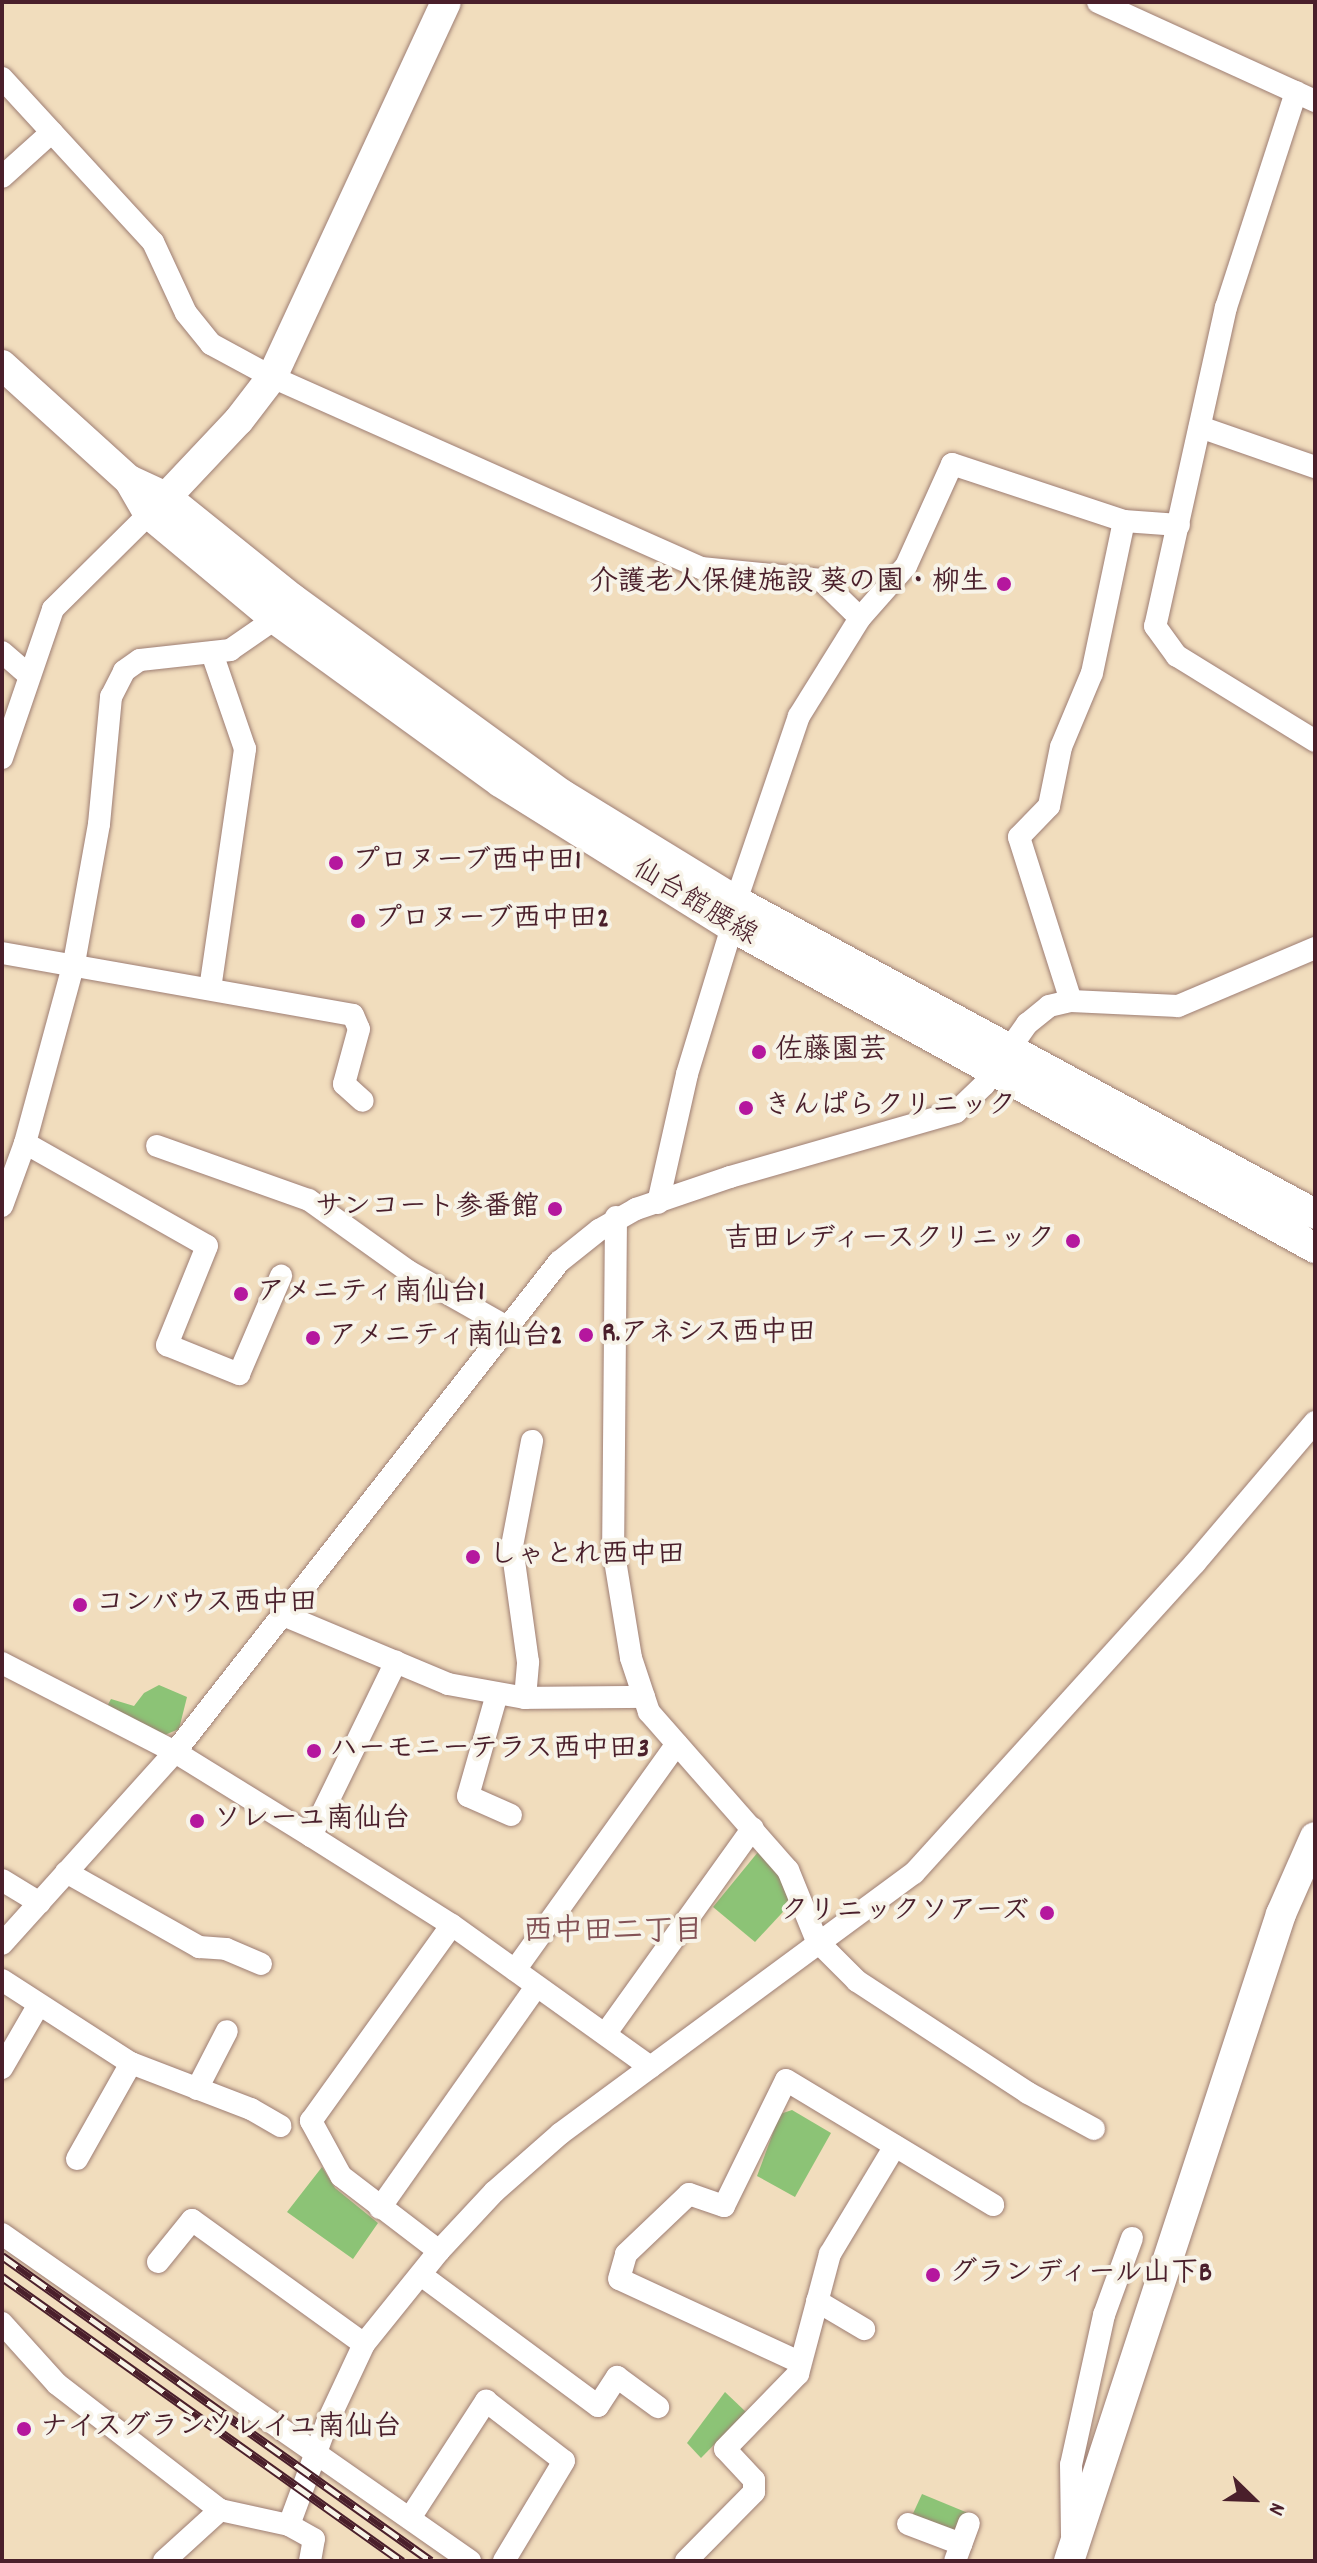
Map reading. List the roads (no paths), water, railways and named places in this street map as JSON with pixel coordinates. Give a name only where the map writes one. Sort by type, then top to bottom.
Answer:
[{"type":"main road","points":[[158,505],[272,377],[446,2]]},
{"type":"main road","name":"仙台館腰線","points":[[2,365],[158,505],[275,619],[500,782],[1002,1060],[1315,1214]]},
{"type":"main road","name":"仙台館腰線","points":[[158,505],[734,914]]},
{"type":"main road","name":"仙台館腰線","points":[[1002,1060],[1315,1248]]},
{"type":"main road","points":[[1071,2554],[1281,1914],[1315,1837]]},
{"type":"street","points":[[1098,2],[1305,97],[1226,307],[1155,626],[1177,656],[1315,741]]},
{"type":"street","points":[[2,78],[153,242],[186,313],[211,344],[272,377],[701,568],[821,580],[860,618]]},
{"type":"street","points":[[2,177],[52,132]]},
{"type":"street","points":[[1200,427],[1315,467]]},
{"type":"street","points":[[658,1203],[687,1074],[734,914],[799,716],[860,618],[906,566],[952,464],[1124,521],[1179,525]]},
{"type":"street","points":[[2,758],[27,674],[53,609],[158,505]]},
{"type":"street","points":[[1071,1001],[1019,837],[1049,806],[1061,747],[1092,673],[1124,521]]},
{"type":"street","points":[[2,1206],[25,1143],[74,963],[99,824],[111,697],[124,671],[140,660],[230,650],[275,619]]},
{"type":"street","points":[[2,652],[27,674]]},
{"type":"street","points":[[210,989],[245,749],[212,653]]},
{"type":"street","points":[[2,1944],[175,1752],[559,1262],[616,1217],[956,1112],[1002,1060],[1027,1024],[1049,1006],[1071,1001],[1178,1006],[1315,948]]},
{"type":"street","points":[[2,953],[74,963],[353,1015],[359,1029],[344,1084],[363,1101]]},
{"type":"street","points":[[25,1143],[207,1246],[167,1345],[239,1374],[281,1276]]},
{"type":"street","points":[[157,1146],[309,1200],[408,1271],[507,1327]]},
{"type":"street","points":[[616,1217],[613,1548],[631,1658],[649,1712],[788,1870],[817,1941],[857,1981],[1028,2093],[1094,2129]]},
{"type":"street","points":[[1312,1426],[1315,1455]]},
{"type":"street","points":[[289,2525],[364,2344],[439,2251],[516,2172],[817,1941],[914,1873],[1195,1563],[1312,1426]]},
{"type":"street","points":[[525,1698],[528,1662],[512,1546],[532,1441]]},
{"type":"street","points":[[281,1614],[448,1684],[525,1698],[644,1697]]},
{"type":"street","points":[[311,1836],[396,1662]]},
{"type":"street","points":[[2,1663],[175,1752],[311,1836],[452,1925],[650,2067]]},
{"type":"street","points":[[497,1694],[468,1796],[511,1815]]},
{"type":"street","points":[[515,1970],[677,1744]]},
{"type":"street","points":[[606,2033],[753,1828]]},
{"type":"street","points":[[66,1872],[199,1947],[226,1949],[261,1964]]},
{"type":"street","points":[[2,1880],[40,1903]]},
{"type":"street","points":[[439,2251],[341,2176],[311,2121],[452,1925]]},
{"type":"street","points":[[2,1980],[131,2063],[251,2109],[281,2126]]},
{"type":"street","points":[[380,2208],[536,1987]]},
{"type":"street","points":[[2,2068],[38,2006]]},
{"type":"street","points":[[197,2089],[227,2031]]},
{"type":"street","points":[[77,2159],[131,2063]]},
{"type":"street","points":[[799,2362],[619,2279],[626,2254],[689,2194],[724,2206],[786,2080],[993,2205]]},
{"type":"street","points":[[686,2561],[754,2492],[754,2480],[725,2449],[798,2374],[830,2254],[895,2146]]},
{"type":"street","points":[[158,2262],[192,2220],[364,2344]]},
{"type":"street","points":[[2,2234],[315,2456],[470,2561]]},
{"type":"street","points":[[1071,2554],[1071,2465],[1104,2315],[1132,2238]]},
{"type":"street","points":[[421,2275],[598,2406],[617,2377],[658,2407]]},
{"type":"street","points":[[817,2301],[864,2329]]},
{"type":"street","points":[[2,2323],[57,2384],[220,2510],[289,2525],[314,2539],[310,2561]]},
{"type":"street","points":[[410,2518],[486,2401],[564,2461],[504,2561]]},
{"type":"street","points":[[164,2561],[220,2510]]},
{"type":"street","points":[[908,2524],[961,2543]]},
{"type":"railway","points":[[2,2256],[431,2561]]},
{"type":"railway","points":[[2,2277],[402,2561]]},
{"type":"place","name":"介護老人保健施設 葵の園・柳生","points":[[1004,584]]},
{"type":"place","name":"プロヌーブ西中田1","points":[[336,863]]},
{"type":"place","name":"プロヌーブ西中田2","points":[[358,921]]},
{"type":"place","name":"佐藤園芸","points":[[759,1052]]},
{"type":"place","name":"きんぱらクリニック","points":[[746,1108]]},
{"type":"place","name":"サンコート参番館","points":[[555,1209]]},
{"type":"place","name":"吉田レディースクリニック","points":[[1073,1241]]},
{"type":"place","name":"アメニティ南仙台1","points":[[241,1294]]},
{"type":"place","name":"R.アネシス西中田","points":[[586,1335]]},
{"type":"place","name":"アメニティ南仙台2","points":[[313,1338]]},
{"type":"place","name":"しゃとれ西中田","points":[[473,1557]]},
{"type":"place","name":"コンバウス西中田","points":[[80,1605]]},
{"type":"place","name":"ハーモニーテラス西中田3","points":[[314,1751]]},
{"type":"place","name":"ソレーユ南仙台","points":[[197,1821]]},
{"type":"place","name":"クリニックソアーズ","points":[[1047,1913]]},
{"type":"place","name":"グランディール山下B","points":[[933,2275]]},
{"type":"place","name":"ナイスグランソレイユ南仙台","points":[[24,2429]]},
{"type":"district","name":"西中田二丁目","points":[[613,1934]]}]
